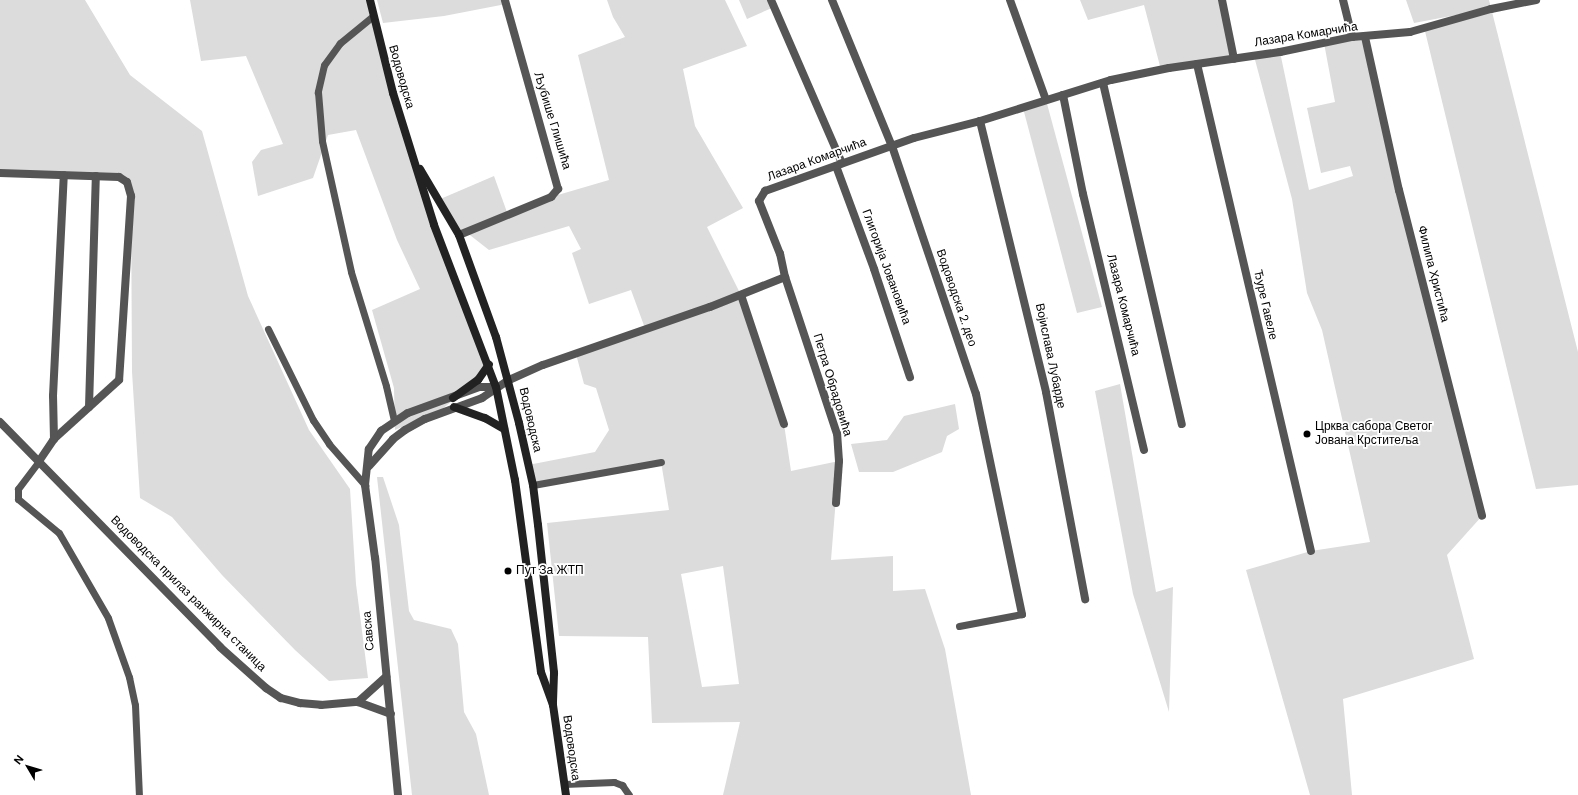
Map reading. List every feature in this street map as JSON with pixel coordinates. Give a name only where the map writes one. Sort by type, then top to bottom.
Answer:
[{"type":"main road","name":"Водоводска","points":[[370,0],[393,93],[434,225],[489,364],[496,387],[515,480],[541,672],[553,705]]},
{"type":"main road","name":"Водоводска","points":[[414,158],[458,235],[484,300],[509,380],[533,485],[554,673],[553,705],[566,795]]},
{"type":"main road","points":[[453,398],[478,380],[489,364]]},
{"type":"main road","points":[[454,408],[485,418],[504,428]]},
{"type":"street","name":"Љубише Глишића","points":[[458,235],[551,197],[558,189],[505,0]]},
{"type":"street","name":"Глигорија Јовановића","points":[[771,0],[839,164],[910,377]]},
{"type":"street","name":"Водоводска 2. део","points":[[832,0],[892,146],[976,394],[1022,614]]},
{"type":"street","points":[[1010,0],[1046,100]]},
{"type":"street","points":[[1222,0],[1234,59]]},
{"type":"street","points":[[1343,0],[1352,37]]},
{"type":"street","name":"Лазара Комарчића","points":[[785,277],[780,254],[759,201],[761,196],[772,188],[892,146],[980,121],[1103,83],[1197,64],[1280,52],[1352,37],[1410,32],[1491,9],[1536,0]]},
{"type":"street","name":"Филипа Христића","points":[[1365,37],[1399,190],[1482,516]]},
{"type":"street","name":"Ђуре Гавеле","points":[[1197,64],[1311,551]]},
{"type":"street","points":[[1103,83],[1182,424]]},
{"type":"street","name":"Лазара Комарчића","points":[[1063,95],[1083,194],[1144,450]]},
{"type":"street","name":"Војислава Лубарде","points":[[980,121],[1046,392],[1085,599]]},
{"type":"street","points":[[0,173],[119,177],[127,182],[131,196],[120,380],[54,439],[39,461]]},
{"type":"street","points":[[54,439],[53,388],[64,175]]},
{"type":"street","points":[[89,407],[96,176]]},
{"type":"street","points":[[509,380],[785,277]]},
{"type":"street","name":"Петра Обрадовића","points":[[785,277],[837,434],[839,461],[836,503]]},
{"type":"street","points":[[740,295],[784,424]]},
{"type":"street","name":"Савска","points":[[369,466],[393,439],[405,430],[454,408],[482,398],[496,387],[509,380]]},
{"type":"street","name":"Савска","points":[[398,795],[391,714],[365,485],[369,466],[369,448],[381,430],[394,421],[424,407],[453,398],[479,387],[496,387]]},
{"type":"street","name":"Водоводска прилаз ранжирна станица","points":[[0,422],[220,647],[266,688],[281,698],[300,703],[321,705],[358,702]]},
{"type":"street","points":[[386,677],[358,702],[391,714]]},
{"type":"lane","points":[[373,16],[340,43],[324,65],[318,92],[322,141],[350,272],[386,386],[394,421]]},
{"type":"lane","points":[[268,329],[313,420],[329,444],[365,485]]},
{"type":"lane","points":[[39,461],[18,489],[18,499],[59,533],[108,618],[129,677],[135,705],[139,795]]},
{"type":"lane","points":[[533,485],[661,462]]},
{"type":"lane","points":[[959,626],[1022,614]]},
{"type":"lane","points":[[564,784],[614,782],[622,785],[629,795]]},
{"type":"shaded area","points":[[0,0],[85,0],[130,75],[202,131],[248,296],[309,430],[350,489],[356,584],[368,678],[329,681],[295,650],[222,575],[172,517],[140,498],[132,372],[131,196],[119,177],[0,173]]},
{"type":"shaded area","points":[[190,0],[370,0],[375,25],[450,265],[489,364],[478,380],[441,410],[395,430],[394,388],[372,310],[420,289],[397,240],[356,130],[328,135],[313,178],[258,196],[252,162],[261,150],[283,144],[246,56],[201,61]]},
{"type":"shaded area","points":[[377,0],[505,0],[506,4],[444,16],[383,23]]},
{"type":"shaded area","points":[[607,0],[725,0],[747,46],[683,69],[695,126],[743,208],[707,227],[741,295],[784,424],[791,471],[839,461],[831,560],[893,556],[893,591],[925,589],[945,649],[971,795],[723,795],[740,722],[652,723],[648,637],[559,636],[547,523],[669,510],[661,462],[533,485],[528,465],[595,452],[609,430],[596,388],[584,384],[576,354],[646,331],[631,290],[589,304],[572,253],[581,249],[569,226],[489,250],[466,232],[459,235],[438,200],[494,176],[508,215],[551,197],[609,180],[578,55],[625,37],[613,17]],"holes":[[[723,566],[739,684],[702,687],[681,574]]]},
{"type":"shaded area","points":[[739,0],[771,0],[774,7],[747,19]]},
{"type":"shaded area","points":[[1080,0],[1222,0],[1234,59],[1161,70],[1144,5],[1088,20]]},
{"type":"shaded area","points":[[1406,0],[1489,0],[1578,352],[1578,485],[1536,489],[1424,27],[1483,10],[1414,23]]},
{"type":"shaded area","points":[[1365,37],[1482,516],[1447,555],[1474,659],[1343,699],[1352,795],[1310,795],[1246,570],[1311,551],[1370,542],[1322,330],[1307,293],[1292,199],[1254,56],[1280,52],[1309,190],[1353,176],[1350,166],[1321,173],[1307,108],[1335,102],[1324,43]]},
{"type":"shaded area","points":[[1046,100],[1102,307],[1077,313],[1023,108]]},
{"type":"shaded area","points":[[1120,384],[1156,592],[1173,587],[1169,712],[1133,594],[1095,391]]},
{"type":"shaded area","points":[[955,404],[959,429],[947,436],[942,452],[893,472],[859,472],[851,444],[887,440],[904,416]]},
{"type":"shaded area","points":[[377,477],[383,477],[399,525],[409,611],[414,620],[451,629],[458,644],[464,712],[476,734],[489,795],[412,795]]},
{"type":"place","name":"Црква сабора Светог Јована Крститеља","points":[[1307,434]]},
{"type":"place","name":"Пут За ЖТП","points":[[508,571]]}]
